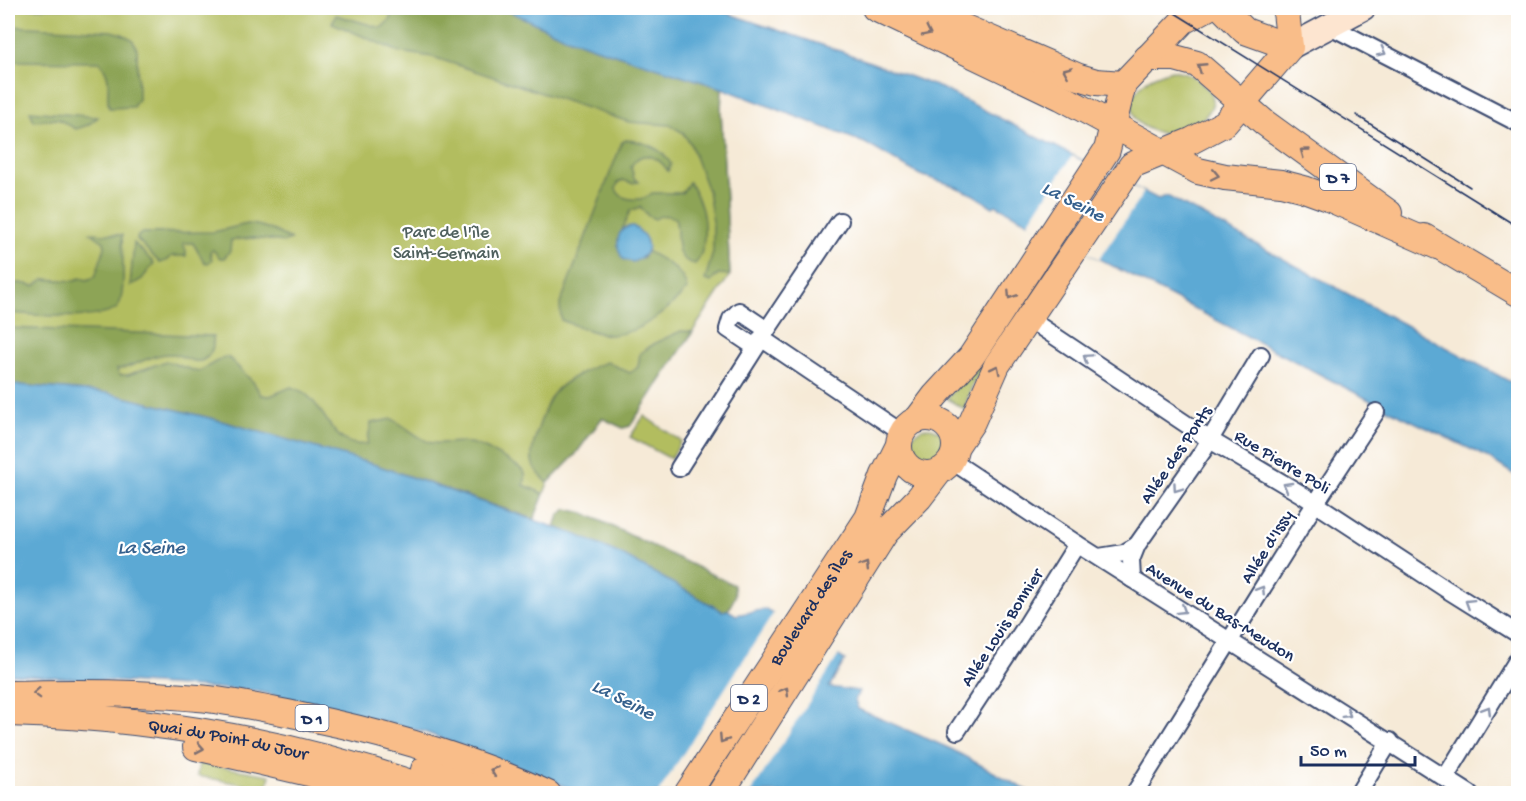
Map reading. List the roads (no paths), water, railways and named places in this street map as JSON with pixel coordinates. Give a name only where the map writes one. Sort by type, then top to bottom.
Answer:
[{"type":"main road","points":[[875,8],[1045,90],[1198,171],[1281,183],[1304,189],[1326,196],[1437,246]]},
{"type":"main road","points":[[919,8],[1079,77],[1096,82],[1123,84]]},
{"type":"main road","points":[[1112,125],[1123,84],[1183,21],[1207,8]]},
{"type":"main road","points":[[1222,8],[1245,31],[1290,47]]},
{"type":"main road","points":[[1284,8],[1290,47]]},
{"type":"main road","points":[[1162,152],[1191,141],[1225,123],[1290,47],[1363,8]]},
{"type":"main road","points":[[1147,58],[1175,58],[1197,64],[1243,103]]},
{"type":"main road","name":"D 7","points":[[1243,103],[1276,132],[1437,246],[1518,293]]},
{"type":"main road","name":"Boulevard des Îles","points":[[687,794],[868,518],[884,475],[906,433],[935,396],[971,357],[1107,150],[1112,125]]},
{"type":"main road","name":"Boulevard des Îles","points":[[720,794],[885,533],[919,498],[949,460],[972,422],[998,366],[1132,165],[1162,152]]},
{"type":"main road","points":[[928,418],[938,420],[948,426],[954,435],[949,460],[930,475],[911,470],[904,463],[900,454],[906,433],[928,418]]},
{"type":"main road","name":"D 1","points":[[66,692],[80,701],[205,715],[283,729],[424,770],[491,794]]},
{"type":"main road","name":"D 1","points":[[12,707],[66,692],[200,698],[259,707],[314,718],[431,748],[518,780],[548,794]]},
{"type":"main road","points":[[12,707],[49,727],[221,752],[309,773],[372,794]]},
{"type":"main road","name":"Quai du Point du Jour","points":[[12,707],[192,728],[237,737],[326,756],[443,794]]},
{"type":"street","points":[[1330,26],[1518,123]]},
{"type":"street","points":[[679,468],[840,221]]},
{"type":"street","name":"Rue Pierre Poli","points":[[1029,319],[1210,440],[1316,504],[1518,634]]},
{"type":"street","points":[[761,339],[906,433]]},
{"type":"street","name":"Allée des Ponts","points":[[1132,579],[1131,560],[1137,545],[1210,440],[1262,355]]},
{"type":"street","name":"Allée d'Issy","points":[[1134,794],[1376,412]]},
{"type":"street","name":"Avenue du Bas-Meudon","points":[[949,460],[1470,794]]},
{"type":"street","name":"Allée Louis Bonnier","points":[[957,731],[1077,544]]},
{"type":"street","points":[[1099,557],[1124,553],[1137,545]]},
{"type":"street","points":[[1445,778],[1518,659]]},
{"type":"street","points":[[1358,794],[1390,741]]},
{"type":"water","name":"La Seine","points":[[488,8],[712,8],[941,88],[1158,199],[1167,196],[1518,386],[1518,477],[1487,457],[1371,401],[996,205],[993,207],[974,195],[949,184],[920,175],[865,143],[722,88],[565,37],[511,12]]},
{"type":"water","points":[[633,226],[643,235],[648,245],[645,254],[633,262],[623,259],[618,238],[623,230]]},
{"type":"water","name":"La Seine","points":[[8,384],[107,393],[214,419],[376,465],[577,535],[622,555],[722,611],[728,610],[736,615],[766,609],[845,660],[829,687],[859,691],[855,700],[858,709],[951,749],[1032,793],[580,793],[527,770],[424,732],[256,691],[8,674]]},
{"type":"tram line","points":[[1167,8],[1518,227]]},
{"type":"tram line","points":[[1356,115],[1470,187]]},
{"type":"park label","name":"Parc de l'île Saint-Germain","points":[[446,241]]}]
